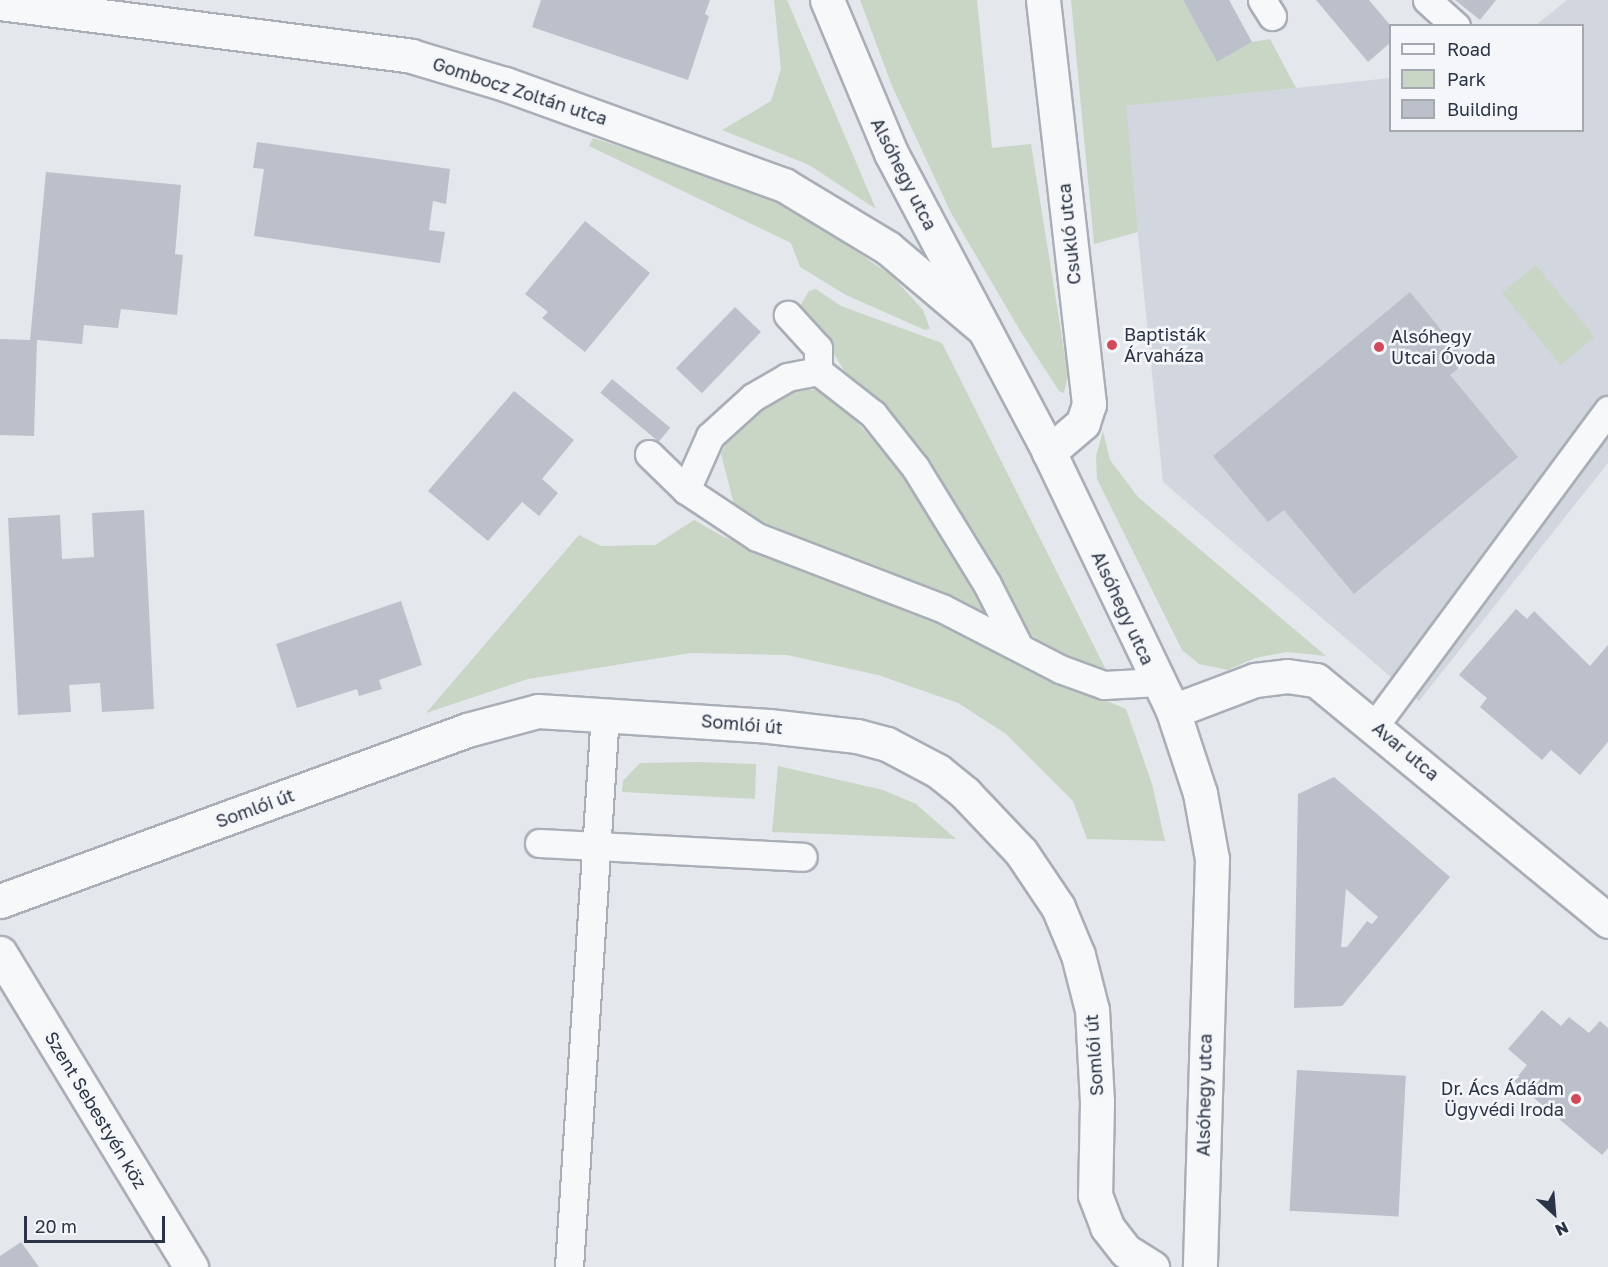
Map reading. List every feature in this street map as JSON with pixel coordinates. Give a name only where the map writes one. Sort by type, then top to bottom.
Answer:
[{"type":"street","name":"Alsóhegy utca","points":[[827,0],[891,153],[1049,452],[1173,711],[1200,793],[1212,859],[1200,1267]]},
{"type":"street","name":"Csukló utca","points":[[1043,0],[1089,404],[1083,423],[1049,452]]},
{"type":"street","name":"Gombocz Zoltán utca","points":[[0,3],[411,56],[505,84],[784,185],[888,248],[985,330]]},
{"type":"street","name":"Avar utca","points":[[1173,711],[1255,680],[1306,677],[1328,686],[1608,921]]},
{"type":"street","name":"Somlói út","points":[[0,901],[485,724],[538,711],[605,713],[857,736],[887,744],[938,771],[1008,835],[1058,908],[1080,960],[1092,1010],[1097,1102],[1095,1195],[1107,1227],[1126,1251],[1152,1267]]},
{"type":"street","name":"Szent Sebestyén köz","points":[[0,953],[191,1267]]},
{"type":"lane","points":[[1426,0],[1454,24]]},
{"type":"lane","points":[[788,315],[818,348],[818,371]]},
{"type":"lane","points":[[686,490],[710,436],[744,405],[787,377],[818,371],[873,414],[915,467],[987,584],[1018,645]]},
{"type":"lane","points":[[1375,725],[1608,411]]},
{"type":"lane","points":[[649,454],[686,490],[757,537],[887,585],[1018,645],[1060,669],[1104,685],[1158,682]]},
{"type":"lane","points":[[569,1267],[605,713]]},
{"type":"lane","points":[[539,843],[803,857]]},
{"type":"shaded area","name":"Alsóhegy Utcai Óvoda","points":[[1567,0],[1608,0],[1608,463],[1419,701],[1163,482],[1125,106],[1389,78],[1389,132],[1584,132],[1584,24],[1537,24]]},
{"type":"green space","points":[[774,0],[787,0],[876,209],[809,165],[722,130],[771,101],[781,69]]},
{"type":"green space","points":[[860,0],[977,0],[992,148],[1031,144],[1068,375],[1064,393],[1059,391],[1021,332],[951,213],[892,86]]},
{"type":"green space","points":[[1071,0],[1183,0],[1217,62],[1252,42],[1270,39],[1296,88],[1126,106],[1138,232],[1094,244]]},
{"type":"green space","points":[[593,138],[751,189],[805,216],[892,276],[923,310],[930,329],[925,330],[846,295],[800,267],[791,243],[589,146]]},
{"type":"green space","points":[[1536,265],[1595,337],[1560,365],[1502,293]]},
{"type":"green space","points":[[816,289],[841,306],[942,343],[1106,670],[1086,669],[1055,654],[1021,627],[896,422],[848,377],[834,354],[796,313],[809,291]]},
{"type":"green space","points":[[790,389],[829,390],[915,488],[993,618],[900,579],[776,534],[734,504],[721,454],[738,419]]},
{"type":"green space","points":[[1103,431],[1110,460],[1138,497],[1326,656],[1287,652],[1255,658],[1228,670],[1199,664],[1182,650],[1097,479],[1096,456]]},
{"type":"green space","points":[[694,520],[724,537],[917,608],[1064,683],[1126,709],[1152,784],[1165,841],[1087,839],[1073,801],[1006,734],[958,703],[878,675],[787,655],[691,653],[528,679],[426,713],[579,535],[601,546],[655,545]]},
{"type":"green space","points":[[640,763],[756,764],[755,799],[622,792],[623,781]]},
{"type":"green space","points":[[778,766],[883,790],[916,804],[956,839],[772,832]]},
{"type":"building","points":[[541,0],[710,0],[705,14],[709,16],[688,80],[532,27]]},
{"type":"building","points":[[1183,0],[1229,0],[1252,42],[1217,62]]},
{"type":"building","points":[[1316,0],[1369,0],[1389,24],[1389,44],[1368,62]]},
{"type":"building","points":[[1455,0],[1496,0],[1480,20]]},
{"type":"building","points":[[257,142],[450,169],[446,204],[433,201],[429,230],[445,232],[440,263],[254,236],[264,169],[253,168]]},
{"type":"building","points":[[46,172],[181,185],[175,254],[183,255],[177,315],[121,309],[118,328],[84,325],[82,344],[37,340],[34,436],[0,435],[0,339],[30,340]]},
{"type":"building","points":[[585,221],[650,273],[585,352],[542,318],[548,312],[525,294]]},
{"type":"building","points":[[1410,292],[1467,361],[1450,375],[1518,457],[1354,594],[1284,510],[1268,522],[1213,456]]},
{"type":"building","points":[[735,307],[761,332],[702,393],[676,368]]},
{"type":"building","points":[[612,379],[670,428],[659,442],[600,393]]},
{"type":"building","points":[[514,391],[574,440],[542,479],[558,493],[539,516],[522,502],[488,541],[428,491]]},
{"type":"building","points":[[144,510],[154,709],[102,712],[100,683],[69,685],[71,712],[18,715],[8,518],[60,515],[62,559],[94,557],[92,513]]},
{"type":"building","points":[[401,601],[422,665],[379,680],[382,689],[359,696],[357,689],[297,708],[276,644]]},
{"type":"building","points":[[1516,609],[1527,619],[1534,611],[1590,666],[1608,645],[1608,742],[1580,775],[1551,750],[1542,760],[1480,707],[1487,698],[1459,675]]},
{"type":"building","points":[[1334,777],[1450,877],[1342,1006],[1294,1008],[1298,794]],"holes":[[[1346,889],[1378,917],[1372,924],[1367,921],[1347,947],[1341,947]]]},
{"type":"building","points":[[1542,1010],[1561,1026],[1569,1017],[1589,1033],[1600,1021],[1608,1028],[1608,1148],[1602,1155],[1514,1081],[1527,1065],[1508,1049]]},
{"type":"building","points":[[1297,1070],[1406,1076],[1398,1217],[1290,1211]]},
{"type":"building","points":[[21,1242],[39,1267],[0,1267],[0,1256]]},
{"type":"place","name":"Baptisták Árvaháza","points":[[1112,345]]},
{"type":"place","name":"Alsóhegy Utcai Óvoda","points":[[1379,347]]},
{"type":"place","name":"Dr. Ács Ádádm Ügyvédi Iroda","points":[[1576,1099]]}]
